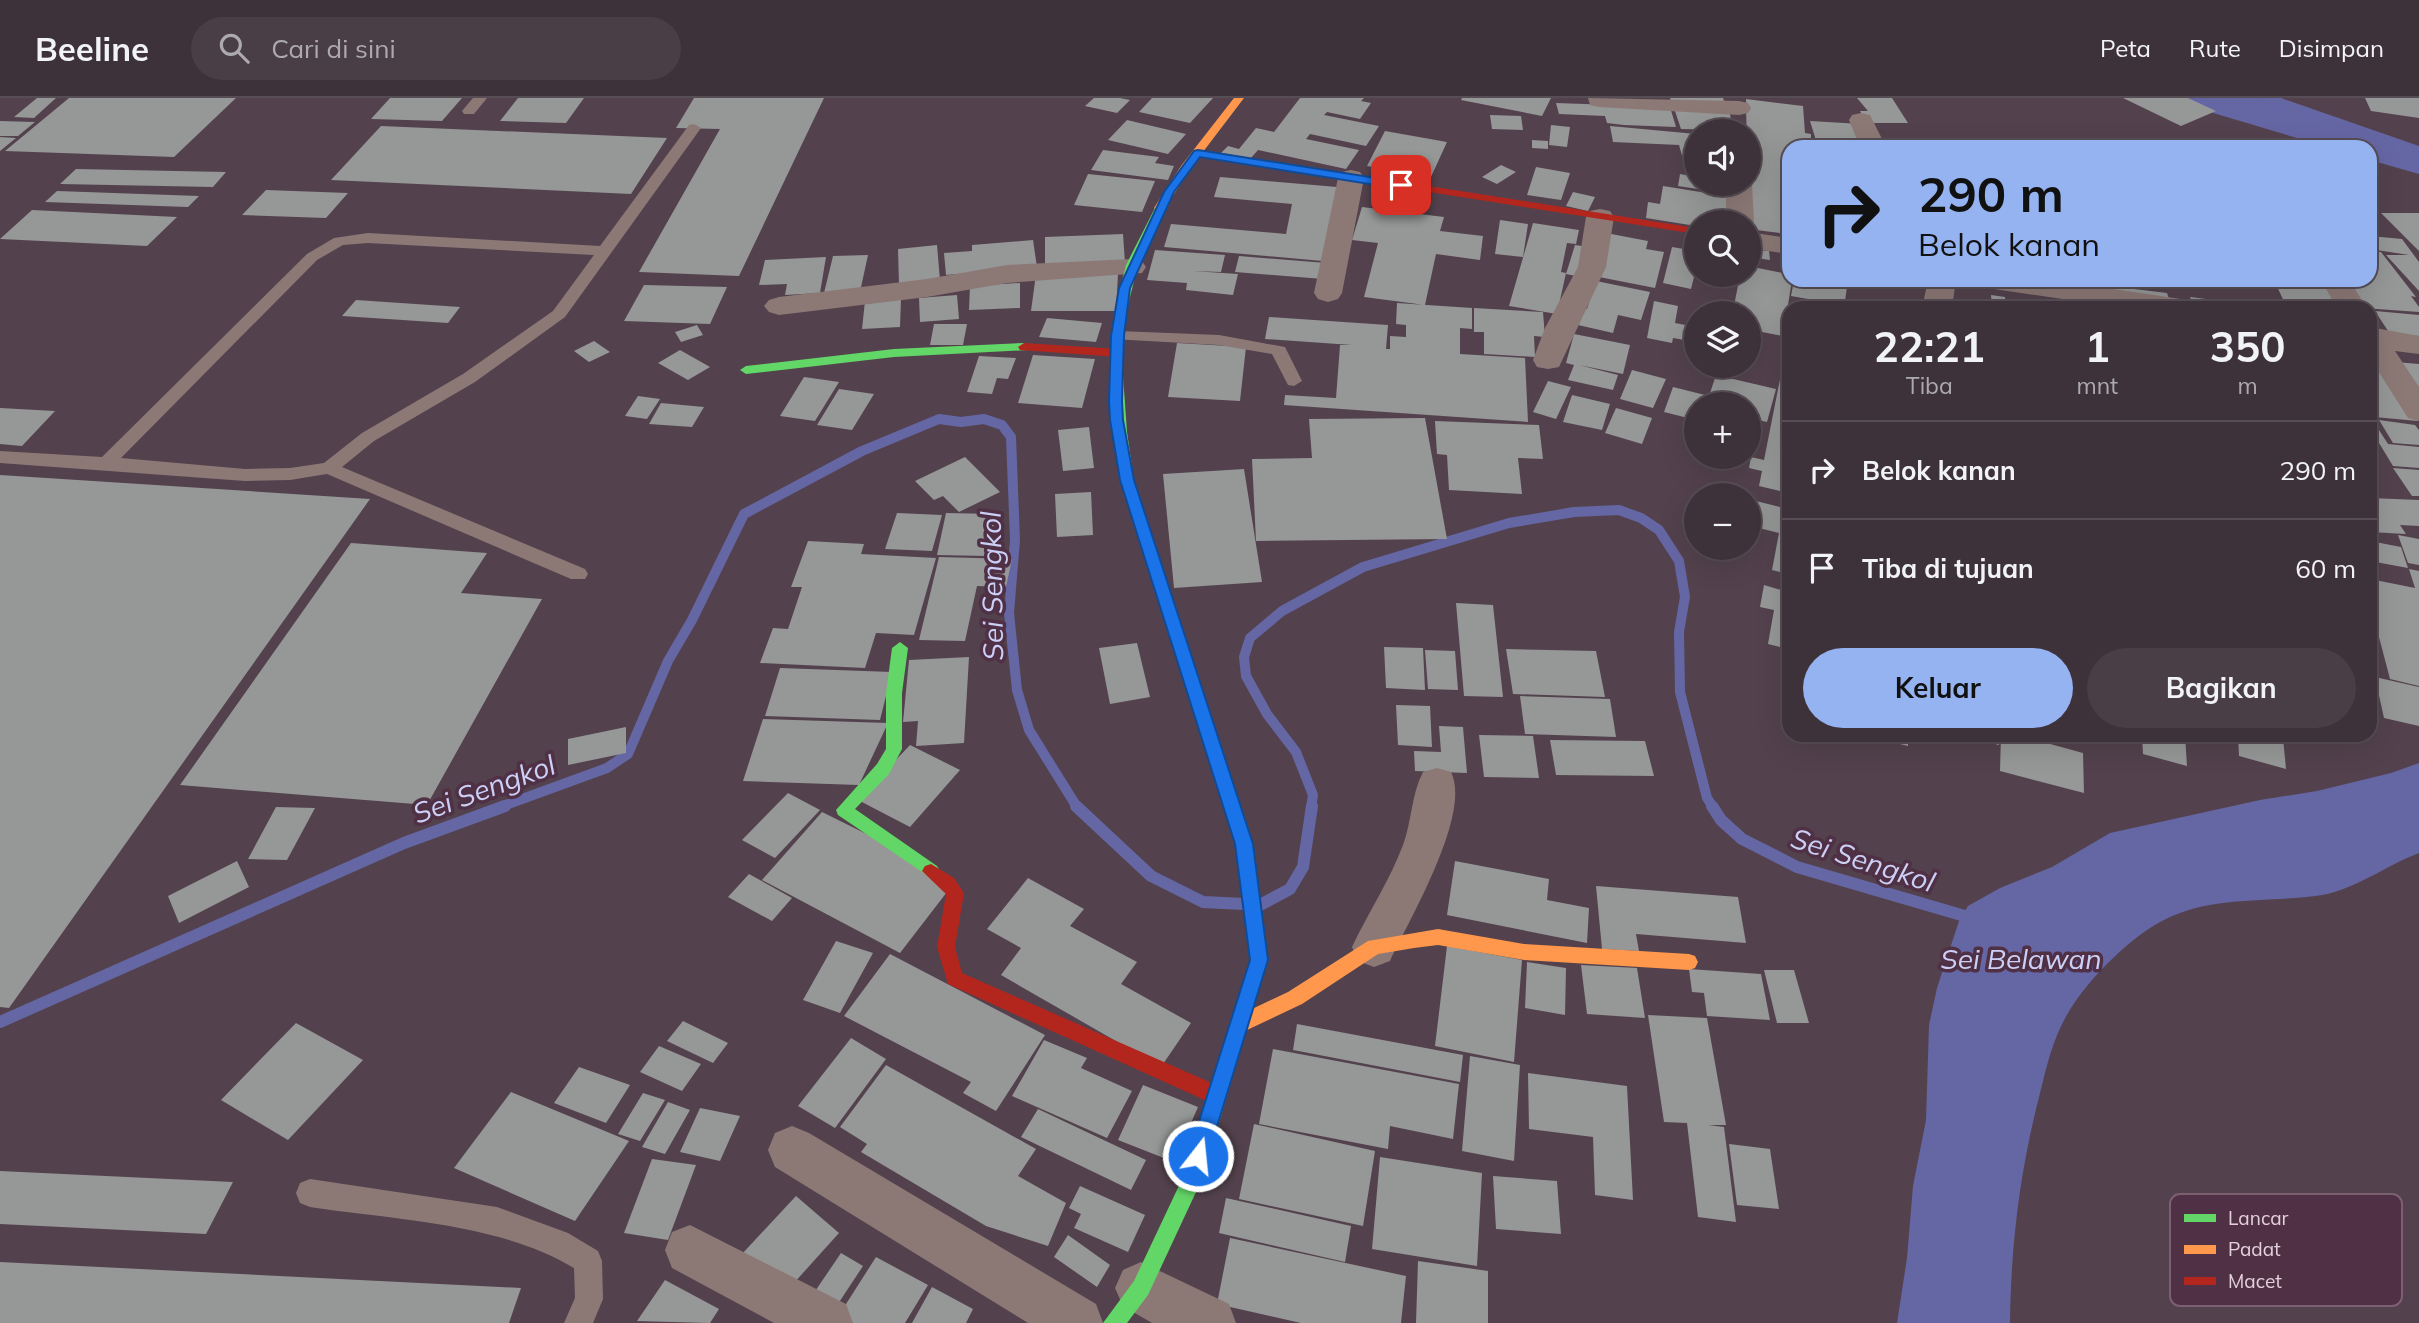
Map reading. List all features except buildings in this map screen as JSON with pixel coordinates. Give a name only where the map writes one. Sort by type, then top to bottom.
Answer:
[{"type":"street","points":[[1210,1323],[1191,1316],[1127,1305],[1192,1177],[1259,960],[1244,844],[1127,480],[1116,420],[1118,336],[1125,288],[1132,267],[1169,192],[1239,98]]},
{"type":"street","points":[[1599,100],[1739,112]]},
{"type":"street","points":[[1861,120],[1870,140]]},
{"type":"street","points":[[1198,153],[1684,229]]},
{"type":"street","points":[[1328,293],[1351,177]]},
{"type":"street","points":[[1548,360],[1560,328],[1592,267],[1600,217]]},
{"type":"street","points":[[1761,242],[1782,245]]},
{"type":"street","points":[[779,306],[927,288],[1007,274],[1132,267]]},
{"type":"street","points":[[2024,287],[2049,298],[2090,301]]},
{"type":"street","points":[[2377,339],[2419,345]]},
{"type":"street","points":[[746,370],[894,353],[1006,346],[1118,354]]},
{"type":"street","points":[[2377,348],[2419,411]]},
{"type":"street","points":[[900,648],[894,693],[894,749],[883,769],[844,810],[948,883],[955,893],[947,934],[946,964],[954,978],[1216,1095]]},
{"type":"street","points":[[1374,947],[1422,850],[1432,821],[1437,784]]},
{"type":"street","points":[[1238,1026],[1295,998],[1374,947],[1438,937],[1524,952],[1689,962]]},
{"type":"street","points":[[792,1150],[1077,1323]]},
{"type":"street","points":[[690,1250],[827,1323]]},
{"type":"lane","points":[[469,111],[480,98]]},
{"type":"lane","points":[[0,457],[245,475],[290,474],[329,468],[368,437],[469,378],[559,314],[602,251],[694,128]]},
{"type":"lane","points":[[107,463],[312,257],[339,241],[368,237],[602,251]]},
{"type":"lane","points":[[1118,336],[1173,337],[1254,344],[1279,351],[1294,380]]},
{"type":"lane","points":[[329,468],[578,574]]},
{"type":"lane","points":[[310,1193],[498,1221],[558,1243],[588,1261],[589,1299],[578,1323]]},
{"type":"water","points":[[2216,98],[2281,98],[2419,146],[2419,166],[2377,150],[2377,140],[2343,140],[2278,123]]},
{"type":"water","name":"Sei Belawan","points":[[2419,763],[2419,853],[2335,892],[2223,903],[2184,911],[2139,936],[2098,973],[2076,1000],[2058,1032],[2033,1122],[2018,1207],[2010,1323],[1897,1323],[1907,1258],[1913,1186],[1926,1120],[1929,1025],[1937,988],[1959,921],[1968,906],[2000,888],[2052,867],[2110,833],[2260,800],[2317,791],[2391,773]]},
{"type":"waterway","name":"Sei Belawan","points":[[2207,98],[2348,140]]},
{"type":"waterway","name":"Sei Belawan","points":[[2377,149],[2419,161]]},
{"type":"waterway","name":"Sei Sengkol","points":[[500,807],[607,768],[628,754],[668,661],[692,620],[744,514],[862,451],[939,419],[961,422],[984,419],[1002,425],[1011,437],[1015,540],[1009,613],[1017,690],[1029,730],[1077,807]]},
{"type":"waterway","name":"Sei Sengkol","points":[[1311,807],[1313,795],[1296,752],[1267,714],[1246,676],[1244,657],[1250,638],[1282,611],[1363,567],[1509,523],[1574,512],[1619,510],[1641,518],[1659,530],[1679,561],[1685,597],[1679,632],[1680,692],[1707,798],[1713,807]]},
{"type":"waterway","name":"Sei Sengkol","points":[[0,1022],[404,843],[505,806]]},
{"type":"waterway","name":"Sei Sengkol","points":[[1260,905],[1290,889],[1303,867],[1312,806]]},
{"type":"waterway","name":"Sei Sengkol","points":[[1712,806],[1721,820],[1742,839],[1797,867],[1975,919]]},
{"type":"waterway","name":"Sei Sengkol","points":[[1077,807],[1151,876],[1203,902],[1244,904]]},
{"type":"traffic: fast","points":[[1160,208],[1132,265],[1120,313],[1116,361],[1120,432],[1127,480],[1214,750]]},
{"type":"traffic: fast","points":[[746,370],[894,353],[1024,347]]},
{"type":"traffic: fast","points":[[900,648],[894,693],[894,749],[883,769],[844,810],[931,871]]},
{"type":"traffic: fast","points":[[1114,1323],[1141,1288],[1193,1177],[1242,1015]]},
{"type":"traffic: slow","points":[[1160,208],[1185,168],[1239,98]]},
{"type":"traffic: slow","points":[[1238,1025],[1295,998],[1374,947],[1414,940],[1438,937],[1524,952],[1689,962]]},
{"type":"traffic: jam","points":[[1198,153],[1684,229]]},
{"type":"traffic: jam","points":[[1024,347],[1118,353]]},
{"type":"traffic: jam","points":[[1214,750],[1244,844],[1259,960],[1242,1015]]},
{"type":"traffic: jam","points":[[931,871],[948,883],[955,893],[946,947],[954,978],[1216,1095]]},
{"type":"route","points":[[1198,1156],[1259,960],[1244,844],[1127,480],[1116,420],[1118,336],[1125,288],[1132,267],[1169,192],[1198,153],[1401,185]]}]
